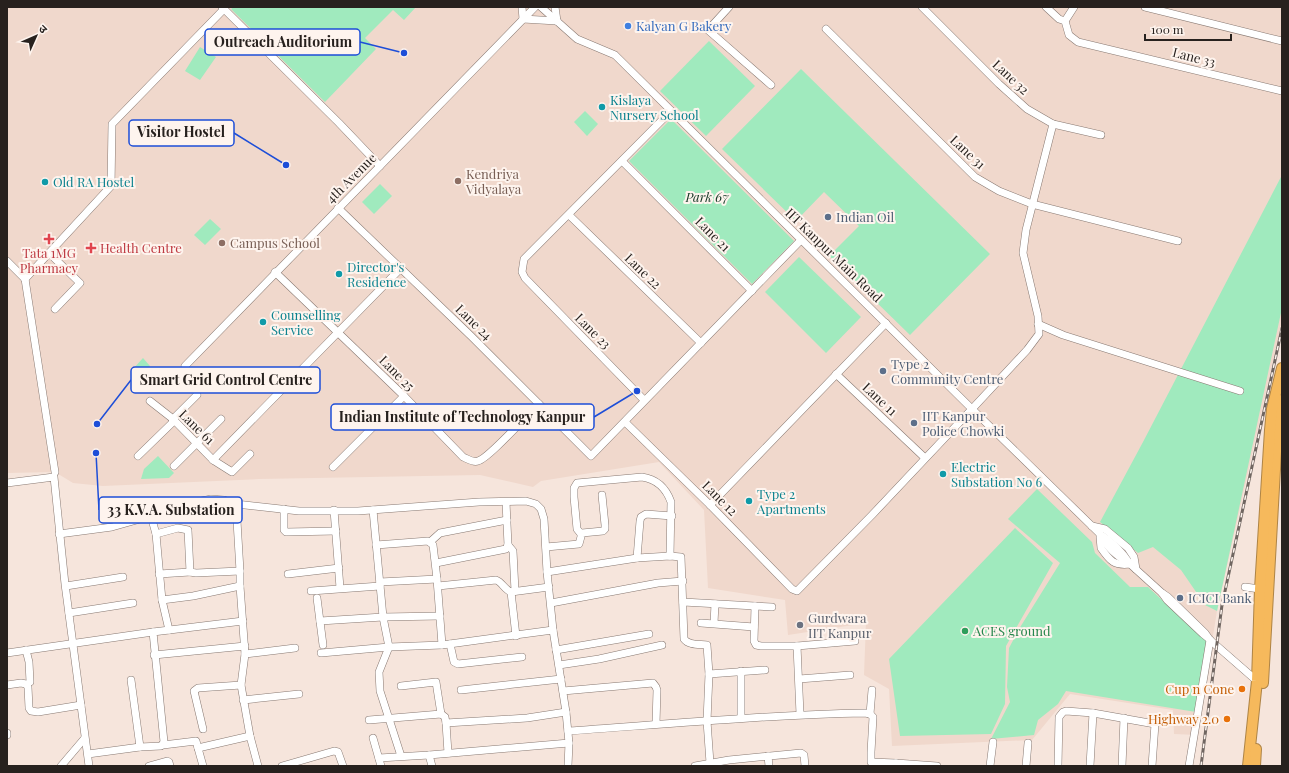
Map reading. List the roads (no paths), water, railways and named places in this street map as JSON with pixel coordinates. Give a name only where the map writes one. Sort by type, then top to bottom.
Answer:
[{"type":"highway","points":[[1248,766],[1260,681],[1260,589],[1270,430],[1272,409],[1282,368]]},
{"type":"highway","points":[[1255,766],[1277,434],[1282,400]]},
{"type":"street","points":[[522,7],[523,19],[557,21],[556,7]]},
{"type":"street","name":"4th Avenue","points":[[185,366],[535,7]]},
{"type":"street","name":"IIT Kanpur Main Road","points":[[541,7],[577,39],[615,55],[972,409],[1100,534],[1106,538],[1133,567],[1162,593],[1166,600],[1203,634],[1260,681]]},
{"type":"street","points":[[729,7],[708,30],[771,85]]},
{"type":"street","name":"Lane 32","points":[[922,7],[999,84],[1027,109],[1053,124],[1101,135]]},
{"type":"street","name":"Lane 33","points":[[1046,7],[1058,19],[1065,21],[1069,35],[1078,42],[1282,91]]},
{"type":"street","points":[[1065,21],[1074,7]]},
{"type":"street","points":[[1145,7],[1282,41]]},
{"type":"street","points":[[25,279],[111,186],[112,124],[223,8],[339,123],[380,166]]},
{"type":"street","name":"Lane 31","points":[[826,30],[975,177],[1000,191],[1032,204],[1178,241]]},
{"type":"street","points":[[569,215],[671,111]]},
{"type":"street","points":[[925,458],[1027,350],[1039,334],[1038,316],[1023,253],[1026,230],[1032,204],[1053,124]]},
{"type":"street","name":"Lane 21","points":[[622,161],[752,291]]},
{"type":"street","name":"Lane 24","points":[[338,208],[401,268],[591,456],[625,422]]},
{"type":"street","name":"Lane 23","points":[[569,215],[524,260],[522,272],[525,278],[644,400]]},
{"type":"street","name":"Lane 22","points":[[569,215],[701,344]]},
{"type":"street","points":[[625,422],[644,400],[701,344],[801,240]]},
{"type":"street","points":[[49,253],[80,283],[55,309]]},
{"type":"street","points":[[7,261],[25,279],[55,472]]},
{"type":"street","name":"Lane 61","points":[[150,401],[173,419],[213,460],[401,268]]},
{"type":"street","name":"Lane 25","points":[[275,272],[339,332],[463,457],[475,462],[480,461],[489,454],[539,404]]},
{"type":"street","points":[[710,505],[886,323]]},
{"type":"street","points":[[1038,324],[1063,335],[1240,391]]},
{"type":"street","name":"Lane 11","points":[[836,374],[925,458]]},
{"type":"street","points":[[138,456],[172,423],[173,419],[197,395]]},
{"type":"street","points":[[333,467],[404,396]]},
{"type":"street","points":[[174,466],[222,419]]},
{"type":"street","name":"Lane 12","points":[[625,422],[710,505],[792,589],[797,591],[925,458]]},
{"type":"street","points":[[213,460],[232,472],[250,454]]},
{"type":"street","points":[[581,534],[577,529],[574,497],[574,488],[577,483],[642,477],[649,478],[662,486],[671,502],[672,516],[670,556]]},
{"type":"street","points":[[7,483],[54,478],[84,739],[88,754],[89,766]]},
{"type":"street","points":[[581,534],[600,532],[605,529],[602,495]]},
{"type":"street","points":[[60,534],[112,527],[152,516],[174,507],[211,499],[224,500],[236,504],[284,508],[299,511],[358,511],[479,502],[526,501],[536,504],[544,519],[547,572],[553,630],[568,730],[568,766]]},
{"type":"street","points":[[506,502],[508,545],[513,551],[513,592],[516,636]]},
{"type":"street","points":[[236,504],[245,650],[241,685],[250,736],[258,766]]},
{"type":"street","points":[[284,508],[284,530],[286,532],[336,531]]},
{"type":"street","points":[[334,510],[340,588]]},
{"type":"street","points":[[373,510],[383,617],[389,647],[379,672],[380,691],[401,756]]},
{"type":"street","points":[[637,558],[641,517],[646,514],[672,516]]},
{"type":"street","points":[[152,516],[156,534],[162,600],[169,630]]},
{"type":"street","points":[[430,542],[440,533],[507,520]]},
{"type":"street","points":[[1092,526],[1106,529],[1128,548],[1134,557],[1133,567],[1114,563],[1100,548],[1100,534]]},
{"type":"street","points":[[156,534],[178,528],[188,530],[190,572]]},
{"type":"street","points":[[546,547],[579,543],[581,534]]},
{"type":"street","points":[[376,545],[428,541],[433,545],[438,583],[442,645]]},
{"type":"street","points":[[436,563],[506,549],[508,545]]},
{"type":"street","points":[[547,572],[637,558],[680,556],[682,559],[684,639],[690,644],[707,645],[709,674],[707,721],[710,763]]},
{"type":"street","points":[[288,574],[339,568]]},
{"type":"street","points":[[159,574],[240,571]]},
{"type":"street","points":[[66,586],[123,577]]},
{"type":"street","points":[[311,591],[380,584],[496,580],[499,581],[506,589],[513,592],[549,587]]},
{"type":"street","points":[[551,603],[658,583],[683,581]]},
{"type":"street","points":[[162,600],[193,596],[240,586]]},
{"type":"street","points":[[1245,587],[1260,589]]},
{"type":"street","points":[[317,598],[323,645]]},
{"type":"street","points":[[684,602],[772,607]]},
{"type":"street","points":[[69,613],[133,603]]},
{"type":"street","points":[[714,623],[715,604]]},
{"type":"street","points":[[755,606],[754,641],[756,645],[797,646],[855,641]]},
{"type":"street","points":[[320,621],[383,617],[440,616]]},
{"type":"street","points":[[7,653],[243,621]]},
{"type":"street","points":[[701,623],[754,627]]},
{"type":"street","points":[[321,653],[389,647],[442,645],[553,630]]},
{"type":"street","points":[[153,632],[154,655],[164,742],[163,745]]},
{"type":"street","points":[[556,650],[649,634]]},
{"type":"street","points":[[1189,766],[1209,639]]},
{"type":"street","points":[[450,644],[454,662],[458,664],[522,657]]},
{"type":"street","points":[[559,665],[598,659],[662,645]]},
{"type":"street","points":[[797,646],[800,714]]},
{"type":"street","points":[[154,655],[295,648]]},
{"type":"street","points":[[26,650],[29,662],[30,682]]},
{"type":"street","points":[[709,674],[765,670]]},
{"type":"street","points":[[741,671],[742,717]]},
{"type":"street","points":[[799,679],[850,675]]},
{"type":"street","points":[[461,690],[561,679]]},
{"type":"street","points":[[131,680],[140,747]]},
{"type":"street","points":[[401,686],[436,682],[441,714],[445,717],[448,753]]},
{"type":"street","points":[[7,685],[22,683],[26,684],[29,708],[31,711],[38,712],[81,704]]},
{"type":"street","points":[[563,691],[653,683],[657,690],[656,724]]},
{"type":"street","points":[[203,729],[194,691],[198,688],[241,685]]},
{"type":"street","points":[[872,690],[870,714],[873,717],[873,723],[870,764],[937,766]]},
{"type":"street","points":[[243,700],[299,694]]},
{"type":"street","points":[[1058,766],[1059,717],[1066,711],[1093,713],[1155,724],[1152,766]]},
{"type":"street","points":[[446,723],[527,718],[566,712]]},
{"type":"street","points":[[1090,766],[1093,713]]},
{"type":"street","points":[[369,720],[441,714]]},
{"type":"street","points":[[568,730],[707,721],[742,717],[800,714],[870,714]]},
{"type":"street","points":[[1122,766],[1124,718]]},
{"type":"street","points":[[198,748],[250,736]]},
{"type":"street","points":[[373,738],[381,766]]},
{"type":"street","points":[[61,766],[84,739]]},
{"type":"street","points":[[88,754],[196,741],[203,766]]},
{"type":"street","points":[[990,766],[993,742]]},
{"type":"street","points":[[379,758],[569,743]]},
{"type":"street","points":[[1026,766],[1028,743]]},
{"type":"street","points":[[282,766],[334,751],[338,752],[343,766]]},
{"type":"street","points":[[696,766],[710,763],[729,763],[768,756],[802,753],[804,756],[805,766]]},
{"type":"street","points":[[429,755],[432,766]]},
{"type":"street","points":[[768,756],[769,766]]},
{"type":"street","points":[[149,766],[167,761],[169,762],[170,766]]},
{"type":"railway","points":[[1201,766],[1222,605],[1282,328]]},
{"type":"place","name":"Kalyan G Bakery","points":[[628,26]]},
{"type":"place","name":"Outreach Auditorium","points":[[404,53]]},
{"type":"place","name":"Kislaya Nursery School","points":[[602,107]]},
{"type":"place","name":"Visitor Hostel","points":[[286,165]]},
{"type":"place","name":"Kendriya Vidyalaya","points":[[458,181]]},
{"type":"place","name":"Old RA Hostel","points":[[45,182]]},
{"type":"place","name":"Indian Oil","points":[[828,217]]},
{"type":"place","name":"Tata 1MG Pharmacy","points":[[49,239]]},
{"type":"place","name":"Campus School","points":[[222,243]]},
{"type":"place","name":"Health Centre","points":[[91,248]]},
{"type":"place","name":"Director's Residence","points":[[339,274]]},
{"type":"place","name":"Counselling Service","points":[[263,322]]},
{"type":"place","name":"Type 2 Community Centre","points":[[883,371]]},
{"type":"place","name":"Indian Institute of Technology Kanpur","points":[[637,391]]},
{"type":"place","name":"IIT Kanpur Police Chowki","points":[[914,423]]},
{"type":"place","name":"Smart Grid Control Centre","points":[[97,424]]},
{"type":"place","name":"33 K.V.A. Substation","points":[[96,453]]},
{"type":"place","name":"Electric Substation No 6","points":[[943,474]]},
{"type":"place","name":"Type 2 Apartments","points":[[749,501]]},
{"type":"place","name":"ICICI Bank","points":[[1180,598]]},
{"type":"place","name":"Gurdwara IIT Kanpur","points":[[800,625]]},
{"type":"place","name":"ACES ground","points":[[965,631]]},
{"type":"place","name":"Cup n Cone","points":[[1242,689]]},
{"type":"place","name":"Highway 2.0","points":[[1227,719]]},
{"type":"park label","name":"Park 67","points":[[707,197]]}]
